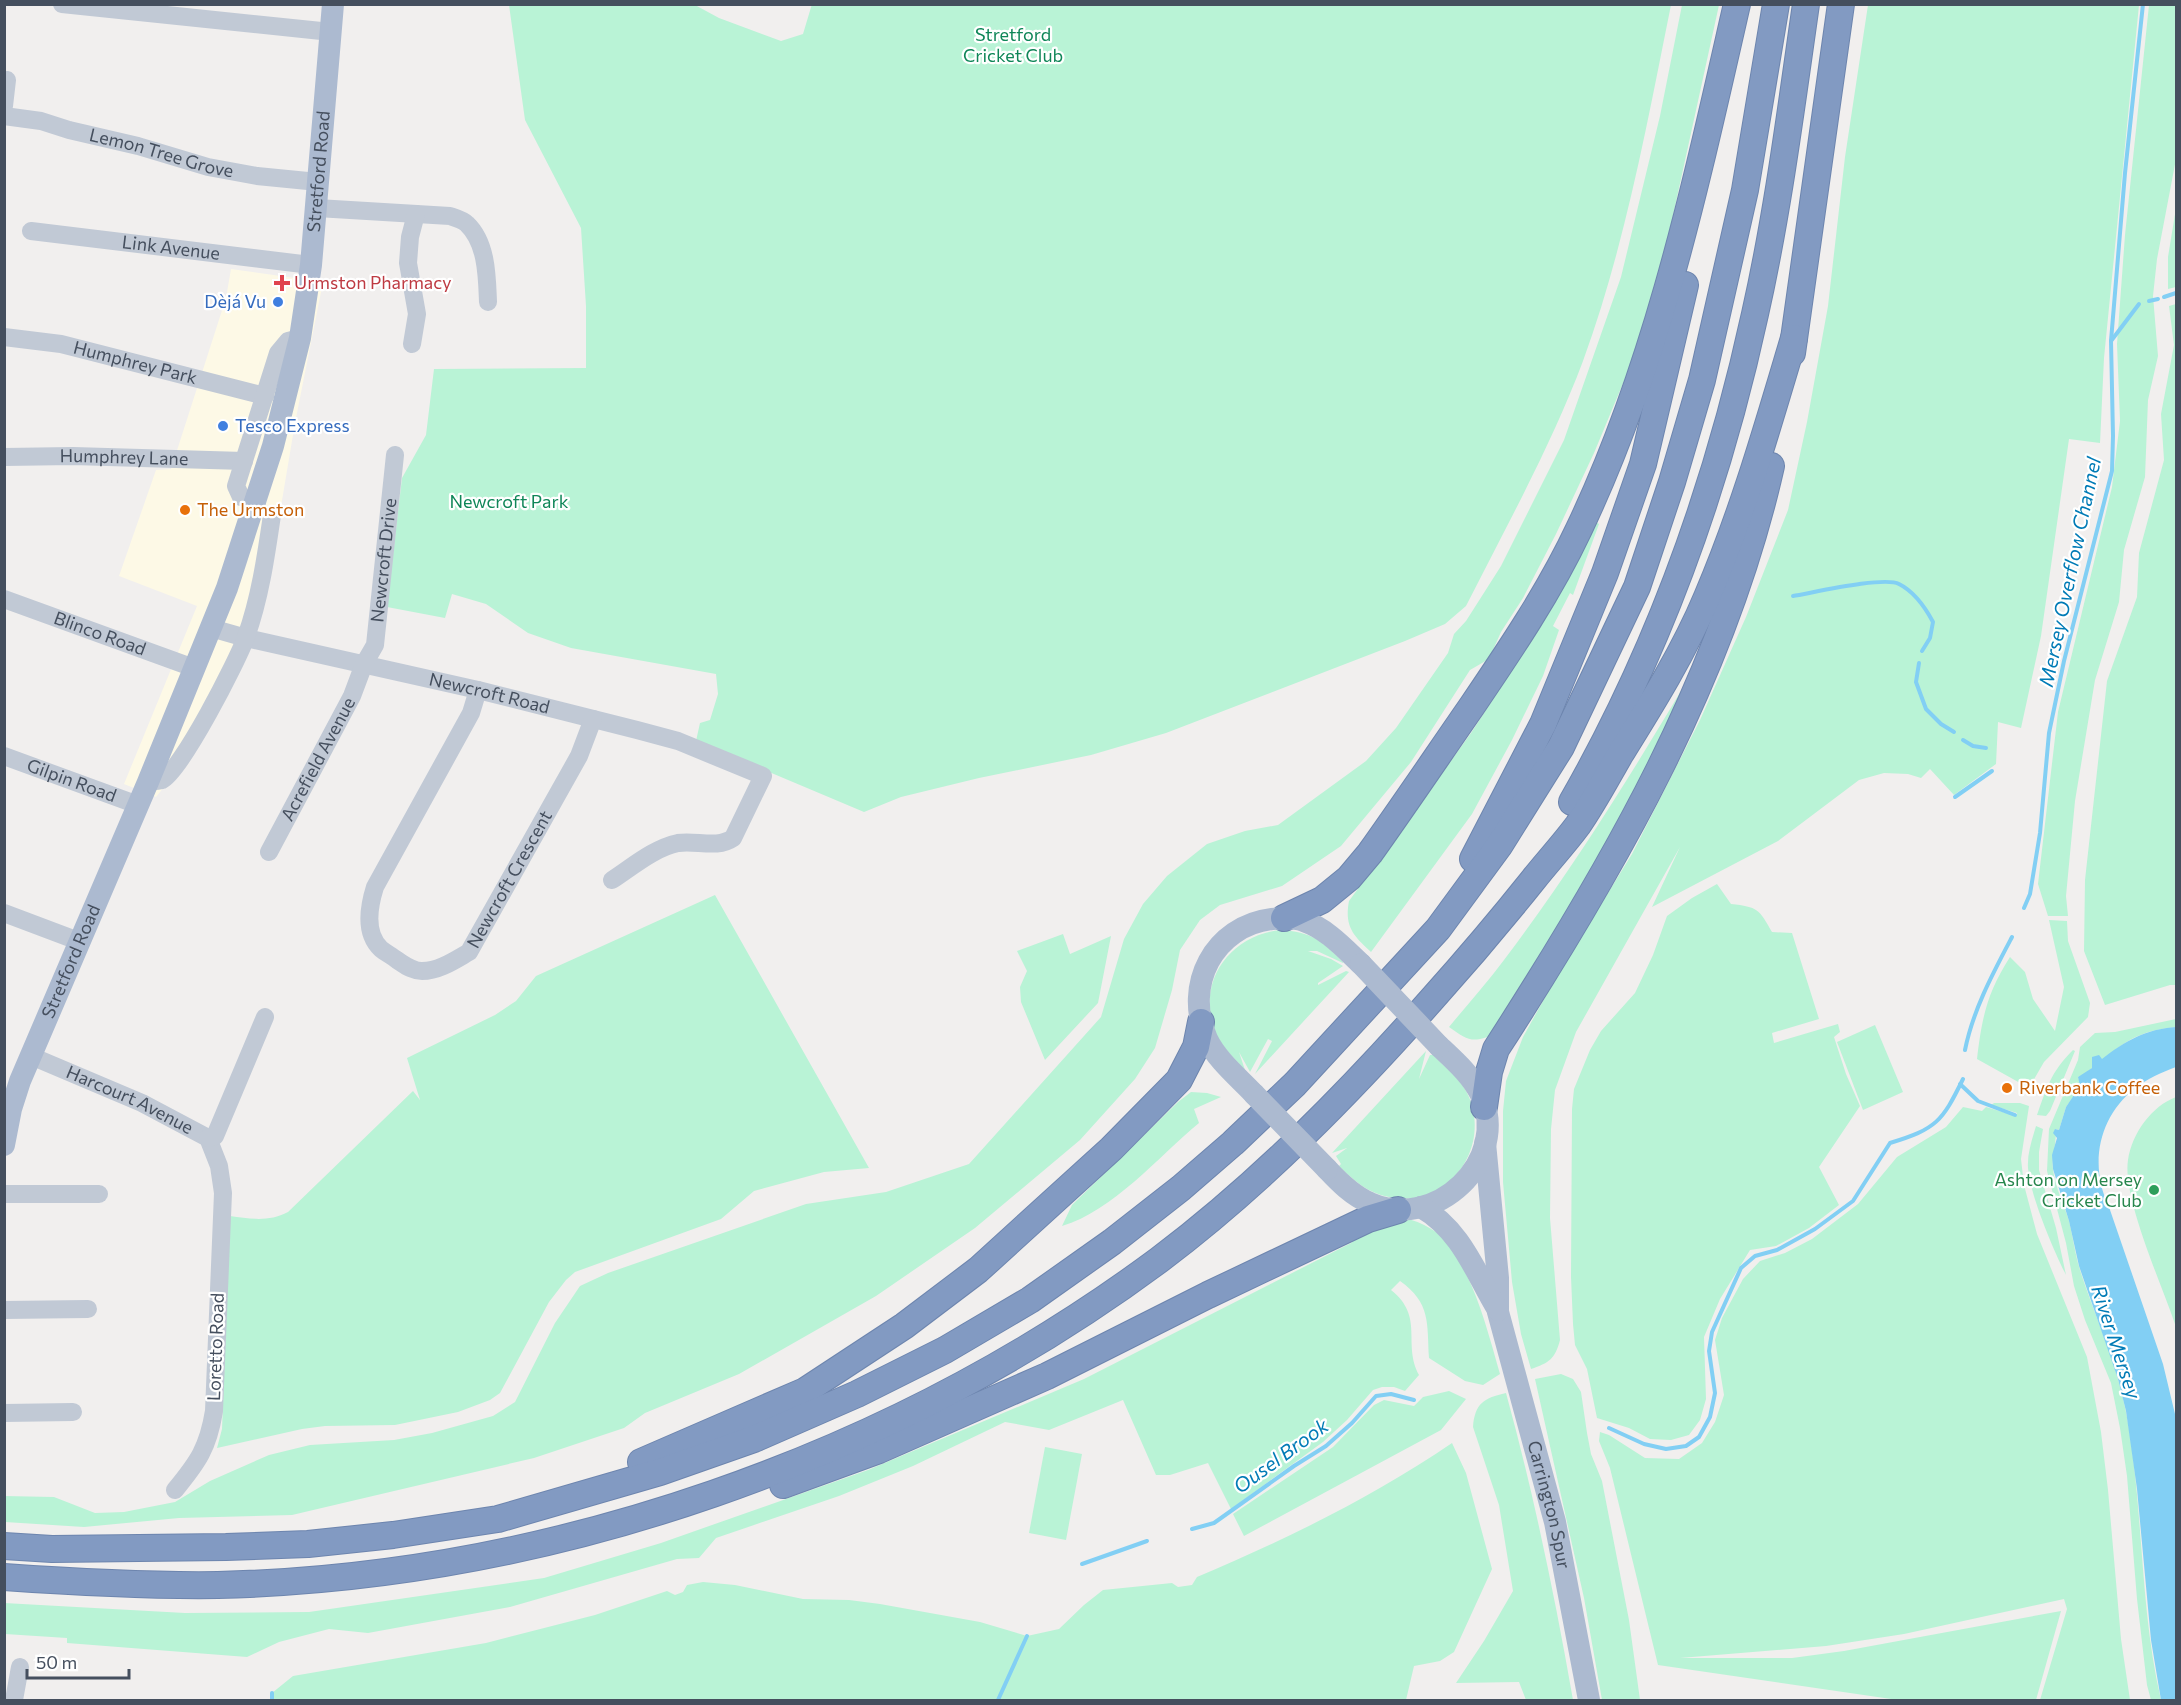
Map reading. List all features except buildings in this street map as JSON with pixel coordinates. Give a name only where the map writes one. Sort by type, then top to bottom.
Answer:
[{"type":"highway","points":[[1284,918],[1322,900],[1349,878],[1370,853],[1519,636],[1578,531],[1623,428],[1658,324],[1684,233],[1738,4]]},
{"type":"highway","points":[[1438,929],[1543,724],[1605,573],[1643,464],[1689,271],[1738,4]]},
{"type":"highway","points":[[4,1546],[52,1549],[226,1547],[309,1544],[393,1535],[498,1519],[660,1472],[754,1439],[858,1394],[945,1350],[1030,1300],[1112,1242],[1181,1188],[1233,1143],[1295,1084],[1438,929],[1499,846],[1562,747],[1637,587],[1676,470],[1702,380],[1745,190],[1776,4]]},
{"type":"highway","points":[[1479,946],[1536,866],[1593,765],[1672,595],[1697,524],[1722,444],[1756,313],[1783,162],[1806,4]]},
{"type":"highway","points":[[1484,1107],[1489,1072],[1496,1049],[1570,934],[1626,837],[1684,719],[1711,657],[1738,584],[1767,488],[1779,435],[1841,4]]},
{"type":"highway","points":[[4,1577],[121,1585],[306,1580],[393,1570],[502,1552],[640,1518],[768,1474],[874,1428],[1011,1358],[1093,1305],[1159,1259],[1226,1205],[1322,1118],[1398,1038],[1479,946],[1580,822],[1653,702],[1706,601],[1751,480],[1794,338]]},
{"type":"highway","points":[[393,1535],[513,1504],[630,1467],[805,1391],[904,1326],[978,1270],[1111,1149],[1179,1080],[1196,1047],[1201,1022]]},
{"type":"highway","points":[[640,1518],[712,1510],[879,1450],[1047,1376],[1208,1295],[1368,1219],[1410,1209]]},
{"type":"main road","name":"Stretford Road","points":[[4,1145],[8,1108],[81,942],[266,496],[276,436],[300,338],[311,265],[333,4]]},
{"type":"main road","points":[[1484,1107],[1472,1080],[1361,964],[1326,931],[1303,920],[1284,918],[1260,921],[1233,933],[1208,961],[1199,992],[1198,1005],[1201,1022],[1217,1055],[1338,1181],[1369,1203],[1410,1209],[1438,1202],[1453,1194],[1468,1178],[1479,1161],[1485,1143]]},
{"type":"main road","name":"Carrington Spur","points":[[1484,1107],[1487,1131],[1485,1143],[1498,1278],[1498,1312],[1555,1522],[1589,1701]]},
{"type":"main road","name":"Carrington Spur","points":[[1410,1209],[1442,1221],[1470,1257],[1481,1283],[1498,1312]]},
{"type":"street","points":[[62,4],[331,32]]},
{"type":"street","points":[[4,106],[7,80]]},
{"type":"street","name":"Lemon Tree Grove","points":[[4,116],[41,121],[208,167],[257,176],[318,182]]},
{"type":"street","points":[[317,208],[450,216],[466,223],[481,249],[487,278],[488,302]]},
{"type":"street","points":[[412,344],[417,314],[408,262],[410,237],[416,214]]},
{"type":"street","name":"Link Avenue","points":[[31,231],[311,265]]},
{"type":"street","name":"Humphrey Park","points":[[4,337],[61,344],[265,396]]},
{"type":"street","points":[[266,496],[242,497],[236,486],[278,353],[288,341],[300,338]]},
{"type":"street","name":"Newcroft Drive","points":[[364,664],[375,645],[395,454]]},
{"type":"street","name":"Humphrey Lane","points":[[4,457],[73,456],[244,461]]},
{"type":"street","name":"Stretford Road","points":[[148,782],[162,780],[169,774],[190,743],[246,638],[264,571],[266,496]]},
{"type":"street","name":"Blinco Road","points":[[4,599],[194,668]]},
{"type":"street","name":"Newcroft Road","points":[[211,628],[246,638],[478,690],[678,741],[763,776],[736,834],[728,841],[718,844],[680,843],[669,846],[653,853],[612,880]]},
{"type":"street","name":"Acrefield Avenue","points":[[269,852],[352,696],[364,664]]},
{"type":"street","name":"Newcroft Crescent","points":[[478,690],[476,703],[471,713],[375,887],[370,902],[371,932],[380,948],[413,970],[438,968],[469,952],[579,756],[593,719]]},
{"type":"street","name":"Gilpin Road","points":[[4,756],[138,805]]},
{"type":"street","points":[[4,913],[81,942]]},
{"type":"street","points":[[208,1138],[215,1136],[265,1017]]},
{"type":"street","name":"Harcourt Avenue","points":[[31,1056],[142,1103],[208,1138],[219,1166],[223,1193]]},
{"type":"street","name":"Loretto Road","points":[[175,1490],[197,1463],[210,1437],[214,1411],[223,1193]]},
{"type":"street","points":[[4,1194],[99,1194]]},
{"type":"street","points":[[4,1310],[88,1309]]},
{"type":"street","points":[[4,1413],[73,1412]]},
{"type":"street","points":[[14,1701],[20,1668]]},
{"type":"shaded area","points":[[231,269],[323,282],[295,423],[269,578],[201,741],[156,797],[124,784],[197,606],[119,576],[156,470],[171,469],[226,298]]},
{"type":"green space","points":[[812,4],[1671,5],[1634,184],[1598,318],[1557,424],[1466,606],[1445,624],[1405,641],[1166,733],[1091,755],[901,797],[864,812],[696,741],[700,723],[710,720],[718,694],[716,674],[571,648],[528,633],[486,604],[452,594],[445,618],[387,607],[402,478],[426,435],[434,369],[586,368],[586,306],[581,228],[525,120],[509,5],[695,5],[719,18],[781,41],[803,34]]},
{"type":"green space","points":[[1682,5],[1719,5],[1660,275],[1629,369],[1594,453],[1523,598],[1501,632],[1489,659],[1470,670],[1411,762],[1341,846],[1282,886],[1220,905],[1200,920],[1180,950],[1172,990],[1155,1048],[1135,1079],[1080,1140],[975,1228],[876,1296],[739,1374],[645,1413],[624,1428],[534,1458],[292,1515],[179,1518],[84,1527],[5,1522],[4,1496],[54,1497],[95,1513],[124,1512],[175,1502],[210,1481],[269,1455],[310,1445],[394,1440],[432,1433],[493,1416],[515,1402],[555,1323],[580,1286],[608,1273],[806,1204],[886,1192],[969,1164],[1101,1017],[1124,939],[1143,904],[1167,876],[1207,844],[1245,831],[1278,825],[1366,761],[1396,728],[1448,653],[1454,634],[1466,621],[1501,566],[1564,440],[1621,277],[1660,116]]},
{"type":"green space","points":[[1868,5],[2139,5],[2104,358],[2100,443],[2069,439],[2041,636],[2021,728],[1998,722],[1996,764],[1954,795],[1930,769],[1921,778],[1908,774],[1884,773],[1859,780],[1778,841],[1652,907],[1680,847],[1576,1032],[1555,1090],[1551,1129],[1550,1218],[1560,1340],[1556,1352],[1550,1359],[1531,1369],[1521,1334],[1512,1282],[1503,1182],[1503,1111],[1506,1081],[1523,1037],[1558,974],[1632,854],[1700,720],[1746,617],[1788,510],[1828,306],[1845,157]]},
{"type":"green space","points":[[2149,5],[2176,5],[2176,159],[2157,259],[2153,296],[2158,356],[2148,400],[2145,477],[2124,550],[2119,602],[2095,680],[2075,801],[2066,896],[2068,916],[2048,916],[2038,884],[2058,712],[2112,487],[2120,421],[2117,344],[2125,235]]},
{"type":"green space","points":[[2176,208],[2176,287],[2168,289],[2168,257]]},
{"type":"green space","points":[[2176,304],[2176,985],[2105,1005],[2084,951],[2085,880],[2107,681],[2137,597],[2139,553],[2164,460],[2161,414],[2174,345],[2169,306]]},
{"type":"green space","points":[[1593,520],[1599,524],[1573,595],[1570,593],[1553,626],[1559,630],[1543,676],[1512,740],[1472,814],[1371,952],[1360,941],[1349,924],[1349,901],[1471,733],[1535,634]]},
{"type":"green space","points":[[1705,650],[1644,785],[1494,1034],[1475,1040],[1461,1035],[1449,1027],[1497,969],[1584,847]]},
{"type":"green space","points":[[1717,884],[1731,904],[1757,910],[1772,932],[1792,933],[1819,1019],[1772,1033],[1774,1043],[1838,1024],[1840,1032],[1834,1037],[1846,1074],[1860,1106],[1819,1167],[1839,1205],[1809,1228],[1776,1246],[1750,1250],[1720,1299],[1704,1337],[1706,1399],[1700,1420],[1689,1435],[1671,1440],[1650,1439],[1629,1428],[1597,1418],[1587,1369],[1575,1345],[1571,1277],[1574,1089],[1590,1050],[1601,1031],[1635,993],[1653,955],[1667,916]]},
{"type":"green space","points":[[715,895],[869,1168],[824,1172],[754,1191],[721,1219],[575,1272],[549,1302],[500,1393],[490,1400],[458,1412],[395,1425],[325,1426],[217,1448],[222,1429],[230,1216],[253,1219],[288,1212],[413,1091],[420,1100],[407,1058],[495,1015],[516,1001],[536,976]]},
{"type":"green space","points":[[2049,920],[2067,921],[2068,941],[2090,1003],[2088,1017],[2044,1062],[2029,1088],[1977,1059],[1987,1006],[1996,982],[2010,957],[2025,972],[2033,999],[2055,1031],[2064,987]]},
{"type":"green space","points":[[1280,930],[1315,938],[1343,962],[1317,951],[1308,951],[1343,966],[1318,985],[1346,971],[1349,972],[1255,1074],[1272,1041],[1268,1039],[1250,1072],[1239,1052],[1245,1070],[1216,1034],[1211,1015],[1210,998],[1213,981],[1231,952],[1261,934]]},
{"type":"green space","points":[[1063,934],[1070,954],[1111,936],[1098,1003],[1045,1060],[1021,1002],[1020,987],[1027,971],[1017,951]]},
{"type":"green space","points":[[2176,1019],[2176,1027],[2160,1029],[2136,1037],[2078,1077],[2081,1086],[2066,1107],[2059,1130],[2055,1129],[2053,1164],[2054,1176],[2069,1221],[2080,1270],[2111,1358],[2126,1412],[2136,1484],[2149,1629],[2161,1700],[2151,1700],[2147,1685],[2137,1599],[2127,1476],[2120,1428],[2111,1383],[2085,1320],[2074,1286],[2066,1243],[2047,1171],[2049,1129],[2078,1060],[2080,1047],[2095,1033],[2115,1032]]},
{"type":"green space","points":[[1875,1025],[1903,1092],[1863,1110],[1837,1042]]},
{"type":"green space","points":[[2073,1050],[2075,1051],[2050,1111],[2046,1116],[2037,1115],[2055,1073]]},
{"type":"green space","points":[[1426,1051],[1419,1079],[1430,1055],[1433,1055],[1458,1080],[1469,1097],[1474,1117],[1474,1137],[1469,1155],[1446,1185],[1429,1194],[1410,1198],[1389,1197],[1374,1193],[1350,1177],[1339,1166],[1341,1164],[1336,1156],[1347,1148],[1332,1153]]},
{"type":"green space","points":[[1191,1092],[1221,1097],[1194,1109],[1199,1123],[1117,1196],[1081,1219],[1062,1226],[1072,1205]]},
{"type":"green space","name":"Ashton on Mersey Cricket Club","points":[[2176,1097],[2176,1327],[2137,1219],[2131,1196],[2128,1160],[2134,1140],[2144,1122],[2159,1107]]},
{"type":"green space","points":[[2020,1103],[2029,1106],[2021,1159],[2024,1185],[2037,1234],[2087,1357],[2101,1432],[2121,1639],[2130,1700],[2040,1700],[2067,1609],[2064,1599],[1904,1634],[1826,1646],[1680,1658],[1792,1658],[1844,1651],[2061,1611],[2036,1700],[1898,1700],[1658,1665],[1610,1468],[1599,1441],[1600,1432],[1609,1435],[1645,1458],[1679,1459],[1702,1443],[1715,1422],[1724,1395],[1715,1340],[1722,1318],[1743,1279],[1760,1261],[1785,1253],[1812,1239],[1858,1204],[1897,1157],[1946,1127],[1963,1107],[1982,1111],[1986,1107],[2016,1116],[2017,1113],[1991,1105]]},
{"type":"green space","points":[[2036,1126],[2043,1129],[2039,1170],[2056,1228],[2066,1275],[2043,1222],[2030,1179],[2028,1158]]},
{"type":"green space","points":[[1404,1218],[1430,1228],[1442,1237],[1460,1261],[1486,1325],[1500,1374],[1483,1385],[1465,1381],[1429,1358],[1427,1324],[1422,1306],[1410,1289],[1400,1281],[1391,1290],[1407,1310],[1414,1363],[1419,1375],[1405,1391],[1394,1387],[1373,1390],[1347,1420],[1323,1442],[1231,1509],[1208,1463],[1170,1475],[1156,1475],[1123,1400],[1049,1430],[1005,1422],[913,1466],[839,1496],[716,1538],[699,1558],[677,1559],[510,1607],[368,1633],[329,1629],[279,1642],[247,1657],[67,1643],[67,1638],[5,1634],[4,1603],[185,1613],[309,1612],[544,1578],[661,1543],[868,1470],[1084,1379],[1351,1243],[1365,1231]]},
{"type":"green space","points":[[1561,1374],[1573,1379],[1581,1392],[1591,1454],[1602,1481],[1629,1620],[1640,1700],[1602,1700],[1584,1598],[1535,1379]]},
{"type":"green space","points":[[1449,1391],[1466,1399],[1441,1430],[1244,1536],[1233,1514],[1333,1447],[1374,1405],[1384,1400],[1414,1406],[1423,1397]]},
{"type":"green space","points":[[1506,1393],[1543,1546],[1573,1700],[1526,1700],[1519,1682],[1456,1683],[1513,1591],[1499,1505],[1473,1427],[1476,1412],[1482,1403]]},
{"type":"green space","points":[[1452,1443],[1466,1473],[1492,1569],[1454,1652],[1440,1661],[1414,1666],[1406,1700],[272,1700],[272,1693],[293,1676],[486,1643],[595,1615],[667,1591],[675,1595],[683,1592],[687,1585],[703,1582],[735,1585],[803,1599],[849,1600],[880,1604],[980,1622],[1027,1636],[1059,1629],[1103,1590],[1172,1583],[1178,1587],[1192,1585],[1197,1577],[1296,1533],[1360,1499]]},
{"type":"green space","points":[[1045,1447],[1082,1454],[1066,1540],[1029,1533]]},
{"type":"water","name":"River Mersey","points":[[2176,1027],[2176,1067],[2144,1082],[2122,1100],[2105,1128],[2099,1159],[2099,1175],[2103,1191],[2163,1364],[2175,1414],[2176,1700],[2161,1700],[2151,1640],[2137,1489],[2126,1411],[2118,1379],[2079,1266],[2069,1221],[2053,1169],[2052,1155],[2057,1138],[2053,1133],[2055,1129],[2059,1130],[2066,1107],[2080,1086],[2078,1077],[2092,1068],[2092,1057],[2099,1055],[2102,1059],[2145,1033]]},
{"type":"waterway","name":"Mersey Overflow Channel","points":[[2024,908],[2030,894],[2040,833],[2049,733],[2064,661],[2112,471],[2111,341],[2125,173],[2143,4]]},
{"type":"waterway","points":[[2164,297],[2176,293]]},
{"type":"waterway","points":[[2149,301],[2158,299]]},
{"type":"waterway","points":[[2111,341],[2139,304]]},
{"type":"waterway","points":[[1793,596],[1864,583],[1899,584],[1919,600],[1933,622],[1930,638],[1922,651]]},
{"type":"waterway","points":[[1919,663],[1916,682],[1926,709],[1941,724],[1954,732]]},
{"type":"waterway","points":[[1963,740],[1973,746],[1986,748]]},
{"type":"waterway","points":[[1955,797],[1992,771]]},
{"type":"waterway","points":[[1965,1050],[1978,1006],[2012,937]]},
{"type":"waterway","name":"Ousel Brook","points":[[1609,1428],[1644,1444],[1666,1449],[1686,1446],[1699,1437],[1710,1417],[1715,1393],[1709,1351],[1712,1332],[1741,1268],[1755,1256],[1777,1250],[1815,1229],[1853,1201],[1890,1143],[1918,1133],[1936,1122],[1949,1105],[1963,1079]]},
{"type":"waterway","points":[[1960,1084],[1978,1101],[2015,1115]]},
{"type":"waterway","name":"Ousel Brook","points":[[1192,1529],[1214,1523],[1326,1446],[1352,1423],[1376,1396],[1391,1394],[1414,1400]]},
{"type":"waterway","name":"Ousel Brook","points":[[1082,1564],[1147,1541]]},
{"type":"waterway","name":"Ousel Brook","points":[[998,1700],[1027,1636]]},
{"type":"waterway","points":[[272,1693],[272,1700]]},
{"type":"place","name":"Urmston Pharmacy","points":[[282,283]]},
{"type":"place","name":"Dèjá Vu","points":[[278,302]]},
{"type":"place","name":"Tesco Express","points":[[223,426]]},
{"type":"place","name":"The Urmston","points":[[185,510]]},
{"type":"place","name":"Riverbank Coffee","points":[[2007,1088]]},
{"type":"place","name":"Ashton on Mersey Cricket Club","points":[[2154,1190]]},
{"type":"park label","name":"Stretford Cricket Club","points":[[1013,45]]},
{"type":"park label","name":"Newcroft Park","points":[[509,502]]}]
